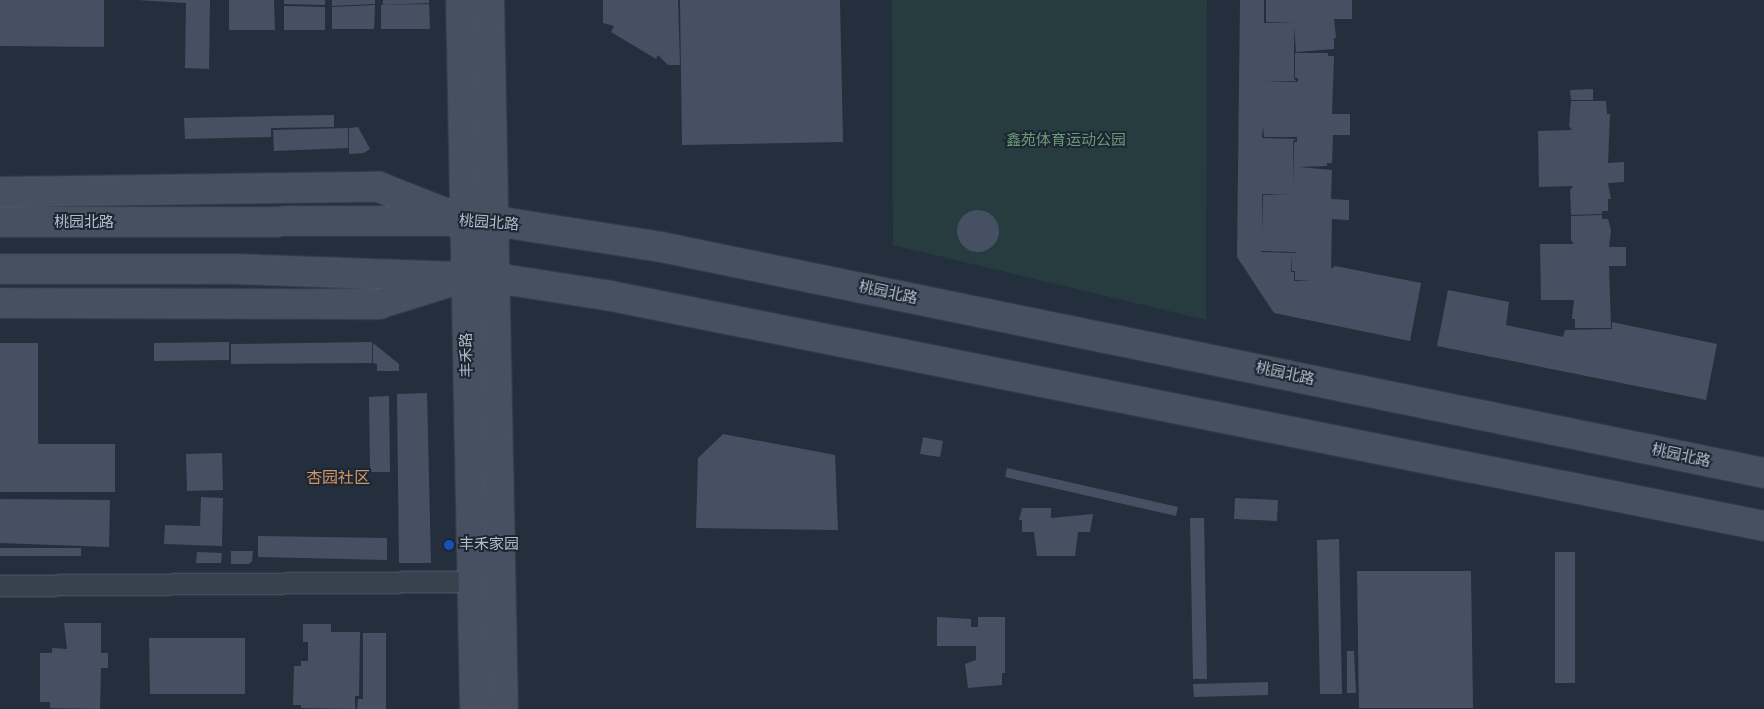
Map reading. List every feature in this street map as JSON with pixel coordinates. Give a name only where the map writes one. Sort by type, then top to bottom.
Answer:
[{"type":"main road","name":"丰禾路","points":[[462,0],[463,220],[474,709]]},
{"type":"main road","name":"丰禾路","points":[[489,0],[495,221],[503,709]]},
{"type":"main road","points":[[0,192],[380,187],[463,220]]},
{"type":"main road","name":"桃园北路","points":[[0,222],[495,221],[670,249],[1764,473]]},
{"type":"main road","points":[[0,269],[234,269],[496,278],[640,302],[1764,526]]},
{"type":"main road","points":[[0,303],[379,304],[465,278]]},
{"type":"street","points":[[0,586],[472,582]]},
{"type":"green space","name":"鑫苑体育运动公园","points":[[892,0],[1207,0],[1206,320],[893,245]]},
{"type":"building","points":[[0,0],[104,0],[104,47],[0,46]]},
{"type":"building","points":[[137,0],[210,0],[209,69],[185,68],[186,3]]},
{"type":"building","points":[[229,0],[274,0],[275,30],[229,30]]},
{"type":"building","points":[[284,0],[325,0],[325,5],[284,4]]},
{"type":"building","points":[[332,0],[375,0],[375,4],[332,6]]},
{"type":"building","points":[[383,0],[429,0],[429,3],[383,5]]},
{"type":"building","points":[[603,0],[678,0],[680,65],[668,65],[658,55],[656,59],[611,32],[614,26],[603,23]]},
{"type":"building","points":[[680,0],[840,0],[843,142],[682,145]]},
{"type":"building","points":[[1240,0],[1264,0],[1264,23],[1298,23],[1266,22],[1266,0],[1352,0],[1352,19],[1334,19],[1336,38],[1334,38],[1334,49],[1296,52],[1294,26],[1294,79],[1297,81],[1264,82],[1298,82],[1298,78],[1295,78],[1295,53],[1328,53],[1328,56],[1334,56],[1332,114],[1350,114],[1350,135],[1333,135],[1332,163],[1327,163],[1327,166],[1298,167],[1332,170],[1331,199],[1349,200],[1349,220],[1332,219],[1331,269],[1335,266],[1421,283],[1410,341],[1274,313],[1237,257]],"holes":[[[1263,126],[1264,137],[1297,137],[1297,142],[1294,142],[1294,186],[1293,141],[1296,139],[1262,138]],[[1262,194],[1290,195],[1263,195],[1262,231]],[[1261,251],[1296,253],[1261,252]],[[1292,255],[1292,271],[1295,271],[1295,280],[1313,281],[1294,281],[1294,272],[1291,272]]]},
{"type":"building","points":[[429,4],[430,29],[381,29],[381,5]]},
{"type":"building","points":[[375,5],[374,29],[332,29],[332,7]]},
{"type":"building","points":[[284,6],[325,7],[325,30],[284,30]]},
{"type":"building","points":[[1593,89],[1593,100],[1571,100],[1570,90]]},
{"type":"building","points":[[1571,101],[1606,101],[1607,114],[1610,114],[1608,163],[1624,162],[1624,182],[1608,183],[1611,199],[1608,199],[1608,211],[1602,211],[1602,214],[1571,215],[1570,190],[1573,186],[1539,187],[1538,131],[1572,130],[1569,126]]},
{"type":"building","points":[[334,115],[334,127],[271,128],[271,137],[185,139],[184,118]]},
{"type":"building","points":[[358,127],[370,149],[364,153],[349,154],[349,128]]},
{"type":"building","points":[[348,128],[348,148],[274,151],[273,130]]},
{"type":"building","points":[[982,210],[990,213],[996,219],[999,231],[996,243],[990,249],[974,252],[966,249],[960,243],[957,227],[960,219],[966,213]]},
{"type":"building","points":[[1602,215],[1602,219],[1608,219],[1611,230],[1609,247],[1626,247],[1626,266],[1609,266],[1611,328],[1575,328],[1575,319],[1572,319],[1574,300],[1541,300],[1540,244],[1574,244],[1571,240],[1571,216]]},
{"type":"building","points":[[1448,290],[1509,302],[1506,325],[1563,337],[1565,330],[1612,329],[1612,322],[1717,344],[1706,400],[1437,346]]},
{"type":"building","points":[[229,342],[229,360],[154,361],[154,343]]},
{"type":"building","points":[[372,342],[372,363],[231,364],[231,344]]},
{"type":"building","points":[[0,343],[38,343],[38,444],[115,444],[115,492],[0,492]]},
{"type":"building","points":[[373,343],[399,364],[399,371],[377,371],[377,364],[373,363]]},
{"type":"building","points":[[427,393],[431,563],[399,563],[397,394]]},
{"type":"building","points":[[389,396],[390,472],[370,472],[369,397]]},
{"type":"building","points":[[723,434],[835,455],[838,530],[696,528],[698,458]]},
{"type":"building","points":[[923,437],[943,441],[940,457],[920,454]]},
{"type":"building","points":[[222,453],[223,490],[187,491],[186,454]]},
{"type":"building","points":[[1007,468],[1178,507],[1176,516],[1005,477]]},
{"type":"building","points":[[201,497],[223,498],[222,546],[164,544],[165,525],[200,526]]},
{"type":"building","points":[[1235,498],[1278,500],[1277,521],[1234,519]]},
{"type":"building","points":[[0,499],[110,500],[109,547],[0,543]]},
{"type":"building","points":[[1022,508],[1051,508],[1051,518],[1093,514],[1090,532],[1078,532],[1075,556],[1037,556],[1034,532],[1022,532],[1022,520],[1019,520]]},
{"type":"building","points":[[1190,518],[1204,518],[1207,679],[1193,679]]},
{"type":"building","points":[[258,536],[387,538],[387,560],[258,557]]},
{"type":"building","points":[[1339,539],[1342,694],[1320,694],[1317,540]]},
{"type":"building","points":[[0,548],[81,548],[81,556],[0,556]]},
{"type":"building","points":[[231,551],[253,551],[252,561],[249,564],[231,564]]},
{"type":"building","points":[[197,552],[222,553],[221,563],[196,563]]},
{"type":"building","points":[[1555,552],[1575,552],[1575,683],[1555,683]]},
{"type":"building","points":[[1357,571],[1471,571],[1473,708],[1359,708]]},
{"type":"building","points":[[937,617],[971,619],[971,627],[978,627],[978,617],[1005,617],[1005,673],[1002,673],[1002,685],[968,688],[965,664],[976,660],[976,646],[937,646]]},
{"type":"building","points":[[64,623],[101,623],[101,653],[108,653],[108,668],[101,668],[100,709],[50,708],[50,702],[40,702],[40,653],[52,653],[52,648],[67,649]]},
{"type":"building","points":[[303,624],[331,624],[331,632],[360,632],[359,696],[355,696],[355,709],[301,708],[301,705],[293,705],[294,666],[301,666],[301,661],[308,661],[308,642],[303,642]]},
{"type":"building","points":[[363,633],[386,633],[386,709],[357,709],[358,699],[363,699]]},
{"type":"building","points":[[149,638],[245,638],[245,694],[150,694]]},
{"type":"building","points":[[1347,651],[1354,651],[1356,693],[1347,693]]},
{"type":"building","points":[[1268,682],[1268,695],[1194,697],[1193,684]]},
{"type":"place","name":"丰禾家园","points":[[449,545]]},
{"type":"district","name":"杏园社区","points":[[338,478]]}]
